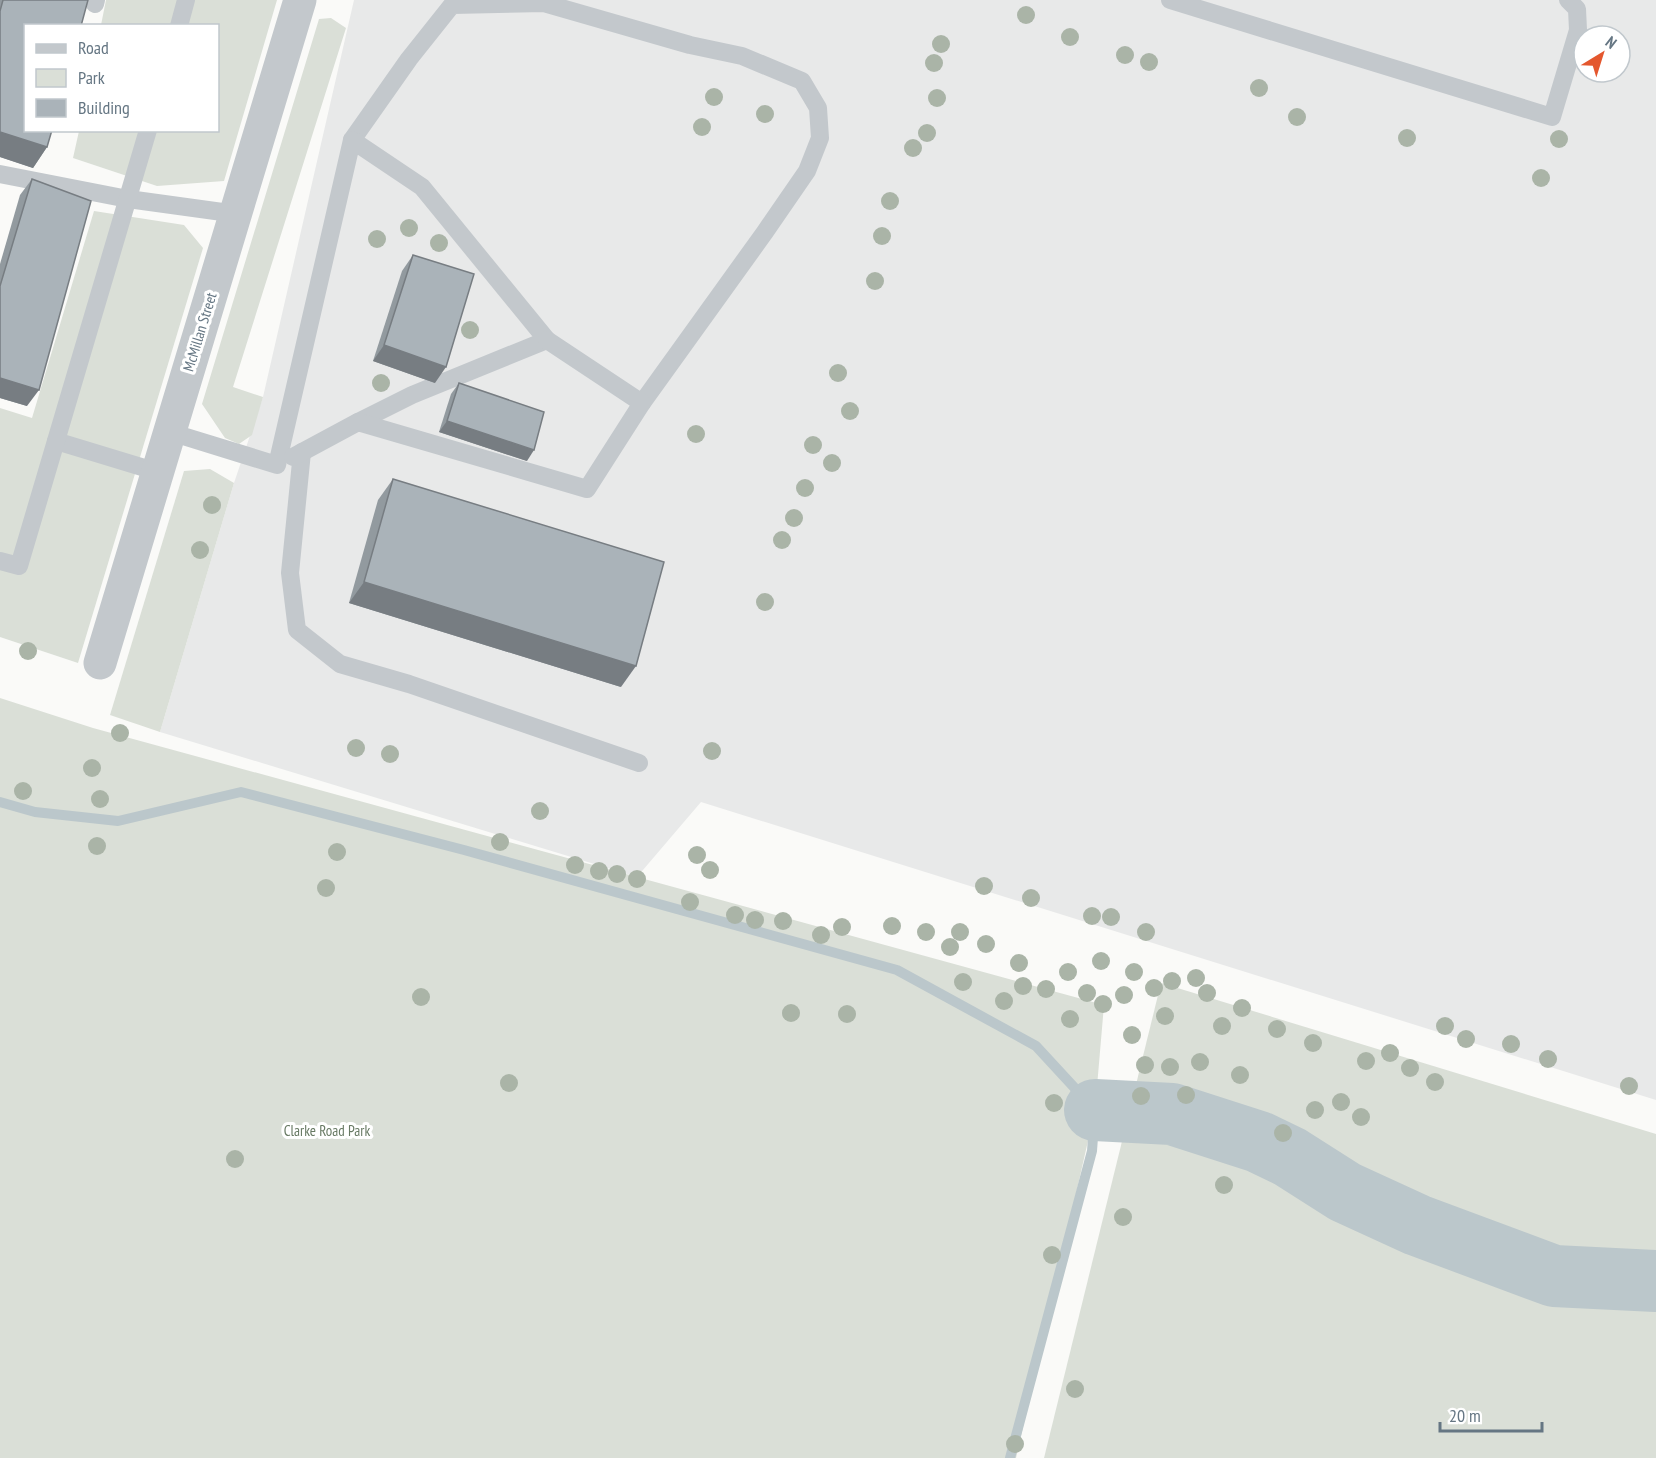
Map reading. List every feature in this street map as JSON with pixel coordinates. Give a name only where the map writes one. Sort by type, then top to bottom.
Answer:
[{"type":"street","name":"McMillan Street","points":[[100,663],[300,0]]},
{"type":"lane","points":[[180,24],[186,0]]},
{"type":"lane","points":[[1170,0],[1552,117],[1578,30],[1577,9],[1568,0]]},
{"type":"lane","points":[[277,465],[352,140],[409,59],[452,5],[544,3],[690,45],[742,56],[802,81],[818,108],[820,138],[807,171],[642,403],[587,489],[358,422]]},
{"type":"lane","points":[[0,561],[19,566],[147,132]]},
{"type":"lane","points":[[352,140],[422,187],[547,340],[642,403]]},
{"type":"lane","points":[[0,174],[128,199],[237,214]]},
{"type":"lane","points":[[170,432],[277,465],[412,395],[547,340]]},
{"type":"lane","points":[[56,441],[158,472]]},
{"type":"lane","points":[[302,452],[290,573],[297,630],[340,664],[409,684],[639,763]]},
{"type":"shaded area","points":[[354,0],[1656,0],[1656,1100],[701,802],[637,877],[160,732],[234,483],[263,397]]},
{"type":"green space","points":[[106,0],[277,0],[224,181],[157,186],[73,158],[79,132],[219,132],[219,24],[101,24]]},
{"type":"green space","points":[[331,18],[346,28],[233,387],[263,397],[252,435],[239,444],[225,438],[202,404],[319,19]]},
{"type":"green space","points":[[94,211],[184,225],[203,248],[78,663],[0,637],[0,408],[32,418]]},
{"type":"green space","points":[[210,469],[234,483],[160,732],[110,715],[184,471]]},
{"type":"green space","name":"Clarke Road Park","points":[[0,698],[93,728],[1104,1005],[1095,1110],[1016,1458],[0,1458]]},
{"type":"green space","points":[[1161,983],[1656,1134],[1656,1458],[1044,1458]]},
{"type":"building","points":[[3,0],[88,0],[82,24],[24,24],[24,132],[51,132],[47,147],[0,132],[0,11]]},
{"type":"building","points":[[32,179],[91,201],[39,390],[0,378],[0,286]]},
{"type":"building","points":[[413,255],[474,274],[446,367],[384,345]]},
{"type":"building","points":[[459,383],[544,412],[534,450],[447,421]]},
{"type":"building","points":[[393,479],[664,562],[636,666],[364,582]]},
{"type":"waterway","points":[[0,802],[35,812],[118,821],[241,792],[464,850],[897,970],[1036,1046],[1095,1110],[1092,1151],[1010,1458]]},
{"type":"waterway","points":[[1095,1110],[1172,1114],[1259,1142],[1290,1157],[1345,1192],[1417,1225],[1554,1276],[1656,1281]]}]
